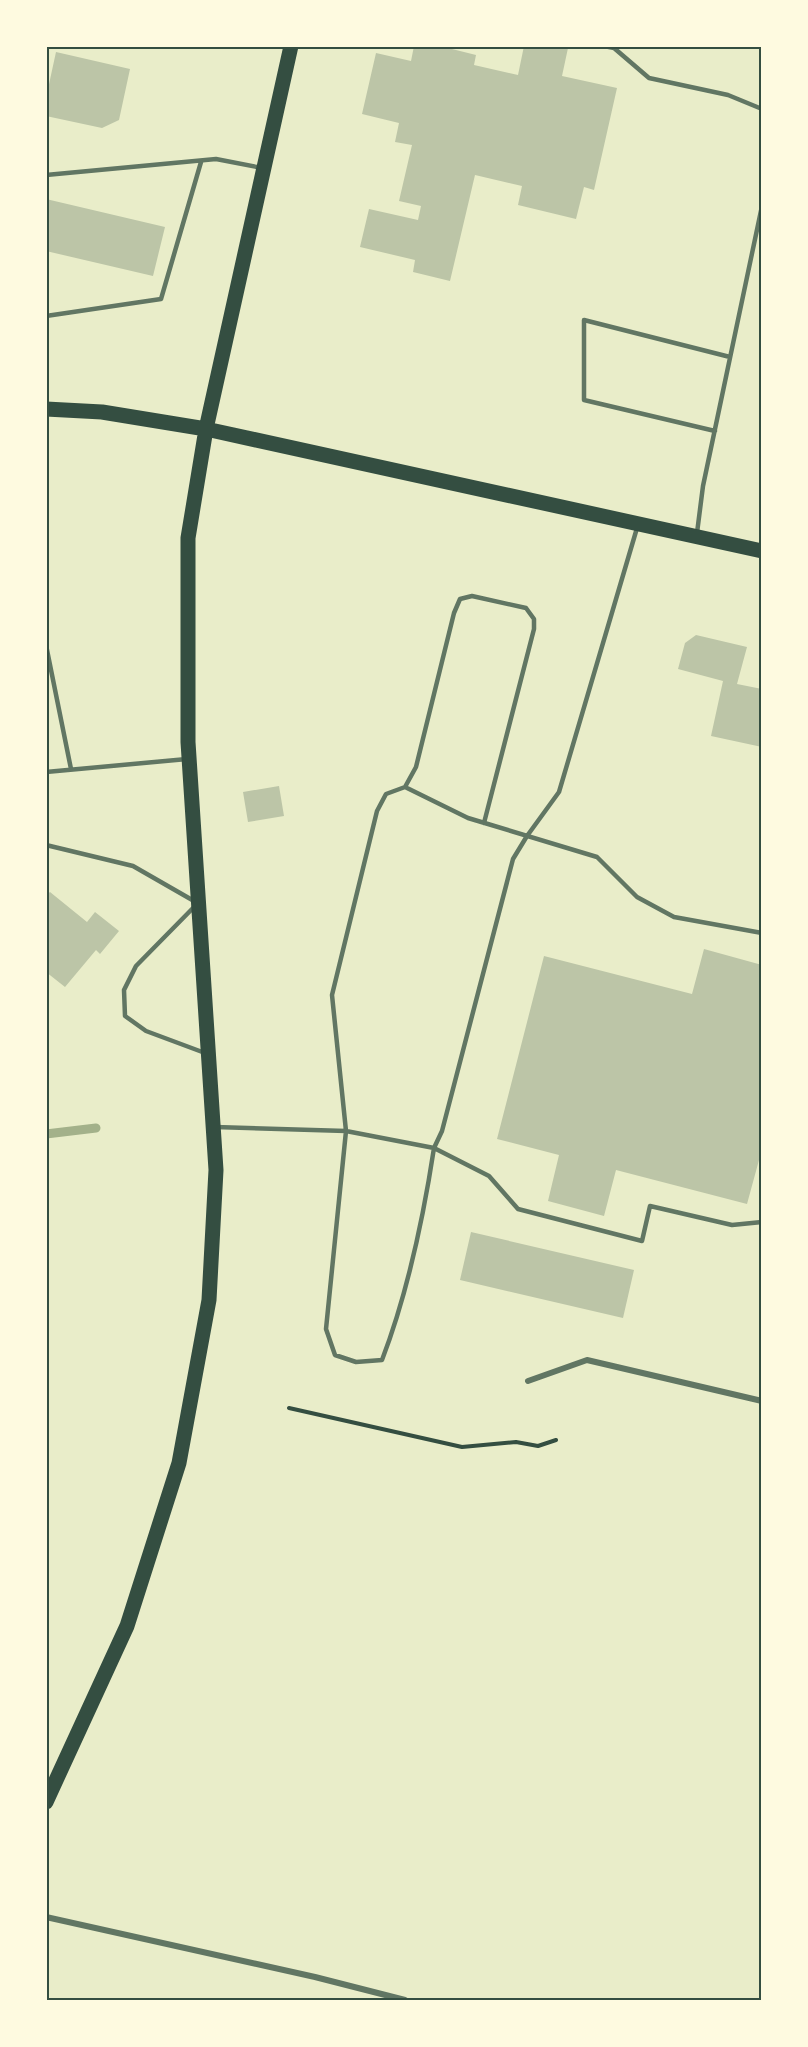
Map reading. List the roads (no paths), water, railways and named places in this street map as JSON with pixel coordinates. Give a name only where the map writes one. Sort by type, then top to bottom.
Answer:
[{"type":"main road","points":[[46,1802],[127,1626],[180,1463],[209,1300],[216,1170],[189,759],[186,635],[188,538],[206,429],[291,46]]},
{"type":"main road","points":[[46,409],[102,412],[206,429],[762,551]]},
{"type":"street","points":[[528,1381],[587,1360],[762,1401]]},
{"type":"street","points":[[46,1917],[315,1977],[405,2001]]},
{"type":"lane","points":[[604,46],[614,48],[649,78],[728,95],[762,109]]},
{"type":"lane","points":[[46,175],[216,159],[264,168]]},
{"type":"lane","points":[[46,316],[161,299],[201,162]]},
{"type":"lane","points":[[697,537],[715,431],[762,206]]},
{"type":"lane","points":[[715,431],[584,400],[584,320],[730,357]]},
{"type":"lane","points":[[484,823],[534,629],[534,618],[526,608],[472,596],[460,599],[454,613],[416,767],[405,787],[386,794],[377,811],[332,995],[346,1131],[326,1329],[335,1355],[357,1362],[382,1360],[396,1323],[424,1209],[434,1148],[442,1131],[513,860],[527,836],[559,792],[638,524]]},
{"type":"lane","points":[[46,645],[71,769]]},
{"type":"lane","points":[[46,772],[189,759]]},
{"type":"lane","points":[[405,787],[484,823],[597,857],[637,897],[674,917],[762,933]]},
{"type":"lane","points":[[46,846],[133,866],[198,903],[136,966],[124,990],[125,1016],[146,1031],[208,1054]]},
{"type":"lane","points":[[213,1127],[346,1131],[434,1148],[489,1176],[518,1209],[642,1241],[650,1206],[732,1225],[762,1222]]},
{"type":"waterway","points":[[46,1134],[96,1128]]}]
